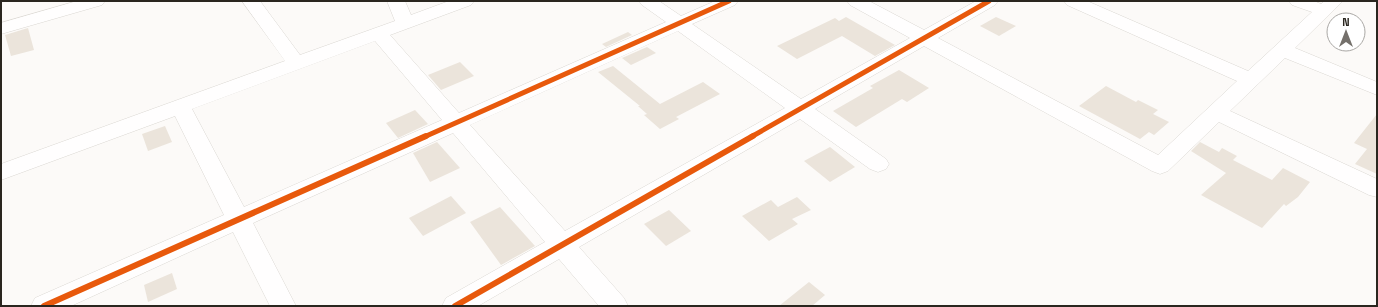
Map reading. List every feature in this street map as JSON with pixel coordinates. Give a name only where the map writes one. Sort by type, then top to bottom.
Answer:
[{"type":"street","points":[[1,29],[96,1]]},
{"type":"street","points":[[251,1],[296,63]]},
{"type":"street","points":[[396,1],[405,23]]},
{"type":"street","points":[[1,172],[465,1]]},
{"type":"street","points":[[648,1],[878,164]]},
{"type":"street","points":[[44,306],[729,1]]},
{"type":"street","points":[[856,1],[1160,166],[1329,6]]},
{"type":"street","points":[[455,306],[989,1]]},
{"type":"street","points":[[1074,1],[1251,80]]},
{"type":"street","points":[[1298,1],[1329,6]]},
{"type":"street","points":[[378,33],[615,306]]},
{"type":"street","points":[[1283,50],[1377,89]]},
{"type":"street","points":[[180,106],[283,306]]},
{"type":"street","points":[[1216,113],[1377,189]]},
{"type":"building","points":[[846,17],[895,45],[875,56],[842,36],[797,59],[777,46],[835,18],[839,21]]},
{"type":"building","points":[[996,17],[1016,26],[999,36],[980,26]]},
{"type":"building","points":[[28,28],[34,50],[11,56],[5,35]]},
{"type":"building","points":[[628,32],[632,35],[606,47],[602,44]]},
{"type":"building","points":[[647,47],[656,53],[631,65],[622,58]]},
{"type":"building","points":[[460,62],[474,76],[441,90],[428,75]]},
{"type":"building","points":[[613,66],[660,104],[703,82],[720,94],[676,117],[679,119],[660,129],[644,115],[647,114],[638,106],[640,106],[598,72]]},
{"type":"building","points":[[899,70],[929,88],[907,102],[902,99],[856,127],[833,111],[873,88],[870,86]]},
{"type":"building","points":[[1106,86],[1136,102],[1138,100],[1158,110],[1153,114],[1169,122],[1154,135],[1149,132],[1140,139],[1079,106]]},
{"type":"building","points":[[415,110],[428,124],[398,138],[386,123]]},
{"type":"building","points":[[1377,114],[1377,174],[1355,164],[1367,149],[1354,143]]},
{"type":"building","points":[[165,126],[172,142],[148,151],[142,134]]},
{"type":"building","points":[[437,142],[460,168],[430,182],[413,153]]},
{"type":"building","points":[[1200,142],[1219,152],[1222,148],[1237,156],[1233,160],[1272,180],[1283,168],[1310,182],[1298,197],[1286,206],[1284,204],[1262,228],[1201,195],[1226,173],[1191,151]]},
{"type":"building","points":[[830,147],[855,167],[830,182],[804,161]]},
{"type":"building","points":[[451,196],[466,213],[423,236],[409,218]]},
{"type":"building","points":[[797,197],[811,210],[792,219],[798,224],[769,241],[742,216],[771,200],[778,207]]},
{"type":"building","points":[[500,207],[535,246],[501,265],[470,222]]},
{"type":"building","points":[[669,210],[691,231],[666,246],[644,224]]},
{"type":"building","points":[[172,273],[177,289],[148,302],[144,285]]},
{"type":"building","points":[[809,282],[825,295],[812,306],[779,306]]},
{"type":"cycle path","points":[[44,306],[729,1]]},
{"type":"cycle path","points":[[455,306],[989,1]]}]
